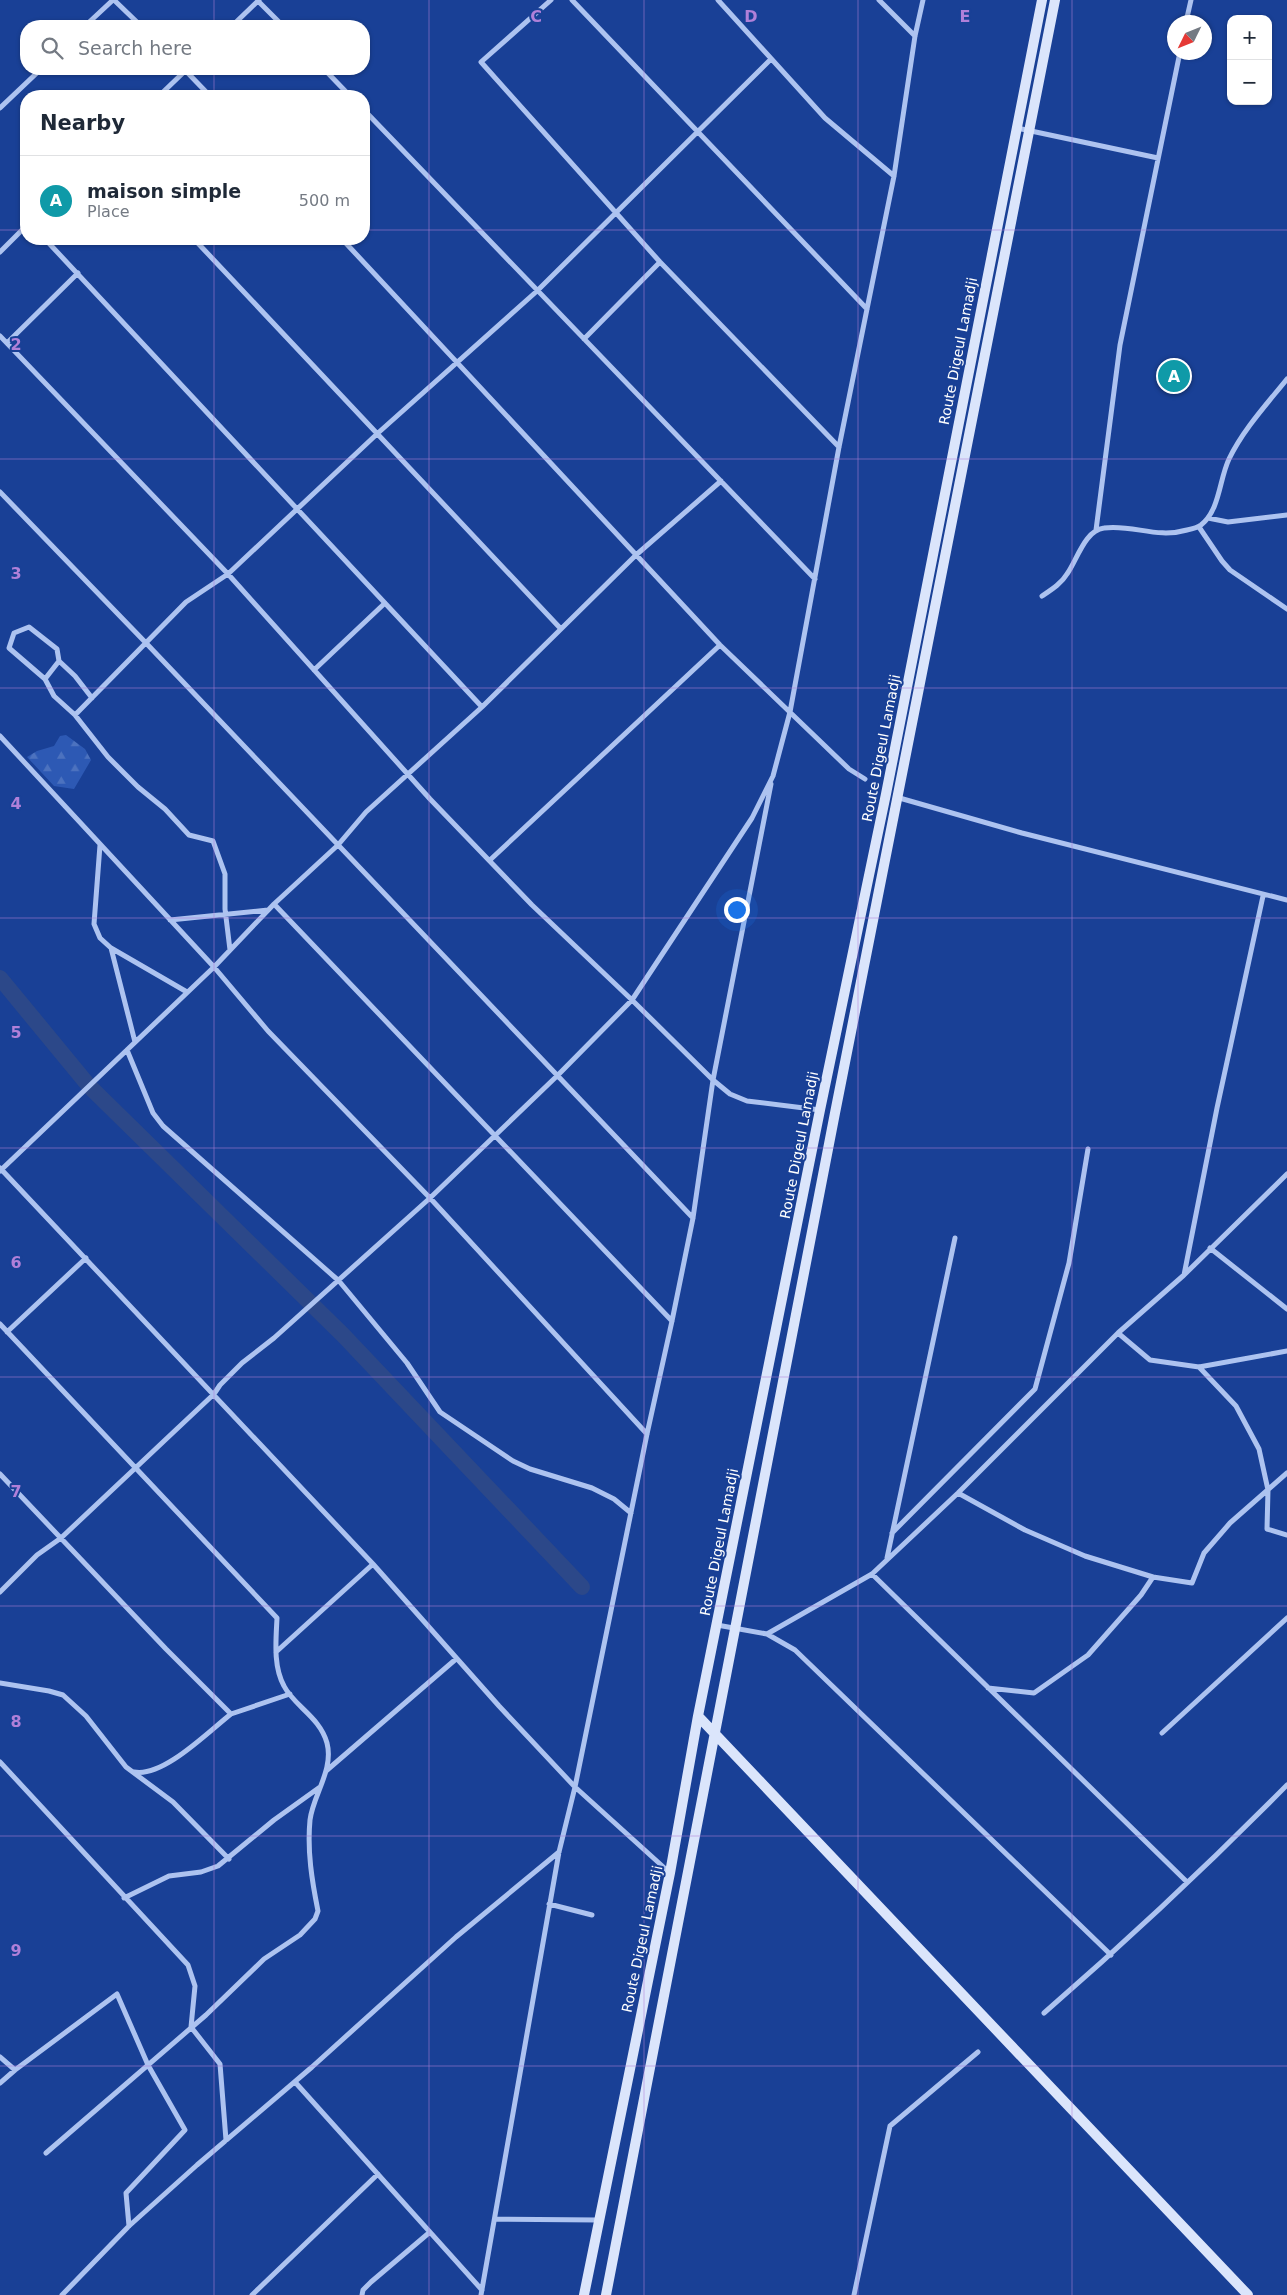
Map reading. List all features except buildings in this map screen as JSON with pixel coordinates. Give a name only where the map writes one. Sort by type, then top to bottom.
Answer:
[{"type":"main road","name":"Route Digeul Lamadji","points":[[584,2295],[670,1873],[698,1716],[820,1110],[886,794],[1015,128],[1042,0]]},
{"type":"main road","name":"Route Digeul Lamadji","points":[[606,2295],[897,798],[1055,0]]},
{"type":"main road","points":[[698,1716],[1248,2295]]},
{"type":"street","points":[[92,20],[114,0],[135,20]]},
{"type":"street","points":[[238,20],[259,0],[277,20]]},
{"type":"street","points":[[551,0],[481,62],[660,262],[839,447]]},
{"type":"street","points":[[572,0],[867,309]]},
{"type":"street","points":[[718,0],[825,118],[894,176]]},
{"type":"street","points":[[879,0],[915,36]]},
{"type":"street","points":[[481,2292],[559,1852],[575,1787],[693,1218],[713,1080],[773,776],[790,712],[839,447],[894,176],[915,36],[923,0]]},
{"type":"street","points":[[1188,15],[1191,0]]},
{"type":"street","points":[[75,715],[186,602],[228,574],[378,433],[458,364],[537,291],[771,59]]},
{"type":"street","points":[[1096,530],[1120,345],[1178,60]]},
{"type":"street","points":[[0,108],[35,75]]},
{"type":"street","points":[[165,90],[179,75]]},
{"type":"street","points":[[191,75],[204,90]]},
{"type":"street","points":[[330,75],[344,90]]},
{"type":"street","points":[[370,116],[815,579]]},
{"type":"street","points":[[1015,128],[1158,158]]},
{"type":"street","points":[[0,252],[20,232]]},
{"type":"street","points":[[51,245],[482,707]]},
{"type":"street","points":[[200,245],[561,629]]},
{"type":"street","points":[[348,245],[720,645],[849,769],[865,779]]},
{"type":"street","points":[[584,339],[660,262]]},
{"type":"street","points":[[7,343],[78,273]]},
{"type":"street","points":[[0,336],[228,574],[407,774],[532,905],[713,1080],[730,1094],[747,1101],[820,1110]]},
{"type":"street","points":[[1042,596],[1056,587],[1066,575],[1088,538],[1096,530],[1116,528],[1169,535],[1200,527],[1208,518],[1214,506],[1228,461],[1244,433],[1287,379]]},
{"type":"street","points":[[670,1873],[575,1787],[456,1659],[373,1564],[1,1169],[214,967],[274,904],[338,845],[366,812],[482,707],[636,555],[721,481]]},
{"type":"street","points":[[0,492],[693,1218]]},
{"type":"street","points":[[1208,518],[1228,522],[1287,515]]},
{"type":"street","points":[[1200,527],[1222,562],[1230,570],[1287,608]]},
{"type":"street","points":[[314,670],[385,604]]},
{"type":"street","points":[[92,698],[75,676],[59,662],[56,648],[29,627],[14,633],[10,648],[45,678],[54,696],[75,715],[108,757],[138,787],[165,809],[189,835],[213,841],[225,874],[226,913],[230,950]]},
{"type":"street","points":[[490,860],[720,645]]},
{"type":"street","points":[[45,678],[59,662]]},
{"type":"street","points":[[0,736],[214,967],[268,1031],[430,1198],[647,1434]]},
{"type":"street","points":[[0,1592],[37,1555],[61,1538],[214,1394],[220,1384],[242,1363],[274,1338],[339,1281],[430,1198],[558,1075],[632,1000],[752,818],[773,776]]},
{"type":"street","points":[[886,794],[1022,833],[1264,896],[1287,900]]},
{"type":"street","points":[[100,845],[94,924],[100,938],[111,948],[188,992]]},
{"type":"street","points":[[1184,1275],[1217,1108],[1264,896]]},
{"type":"street","points":[[274,904],[672,1322]]},
{"type":"street","points":[[170,920],[268,910]]},
{"type":"street","points":[[111,948],[135,1042]]},
{"type":"street","points":[[127,1050],[153,1113],[163,1126],[339,1281],[407,1363],[440,1412],[513,1461],[530,1469],[592,1488],[614,1499],[631,1513]]},
{"type":"street","points":[[892,1533],[1035,1389],[1069,1264],[1088,1149]]},
{"type":"street","points":[[767,1634],[872,1574],[958,1493],[1118,1333],[1184,1275],[1287,1174]]},
{"type":"street","points":[[887,1559],[955,1238]]},
{"type":"street","points":[[1210,1248],[1287,1309]]},
{"type":"street","points":[[7,1332],[86,1258]]},
{"type":"street","points":[[0,1324],[277,1618],[276,1652],[284,1686],[323,1732],[327,1746],[326,1771],[310,1818],[309,1854],[318,1911],[315,1919],[300,1934],[264,1959],[206,2015],[46,2153]]},
{"type":"street","points":[[1118,1333],[1150,1360],[1198,1367],[1287,1351]]},
{"type":"street","points":[[1198,1367],[1236,1406],[1259,1449],[1268,1490],[1267,1529],[1287,1535]]},
{"type":"street","points":[[958,1493],[1025,1530],[1068,1549],[1152,1578],[1192,1583],[1204,1553],[1230,1522],[1287,1473]]},
{"type":"street","points":[[0,1474],[231,1714]]},
{"type":"street","points":[[276,1652],[373,1564]]},
{"type":"street","points":[[872,1574],[1187,1882]]},
{"type":"street","points":[[988,1688],[1034,1694],[1088,1655],[1142,1595],[1152,1578]]},
{"type":"street","points":[[1162,1733],[1287,1618]]},
{"type":"street","points":[[717,1625],[767,1634],[795,1650],[1111,1955]]},
{"type":"street","points":[[326,1771],[456,1659]]},
{"type":"street","points":[[0,1684],[63,1695],[86,1716],[126,1767],[173,1802],[229,1859]]},
{"type":"street","points":[[133,1772],[139,1773],[150,1770],[172,1761],[231,1714],[290,1694]]},
{"type":"street","points":[[0,1762],[188,1965],[195,1986],[191,2027],[220,2064],[226,2140]]},
{"type":"street","points":[[1044,2013],[1111,1955],[1287,1785]]},
{"type":"street","points":[[124,1898],[169,1876],[201,1872],[218,1866],[229,1859],[274,1820],[321,1787]]},
{"type":"street","points":[[62,2295],[129,2226],[295,2082],[456,1937],[559,1852]]},
{"type":"street","points":[[549,1904],[592,1915]]},
{"type":"street","points":[[0,2083],[117,1994],[148,2065],[185,2130],[126,2193],[129,2226]]},
{"type":"street","points":[[854,2295],[890,2126],[978,2052]]},
{"type":"street","points":[[0,2057],[15,2070]]},
{"type":"street","points":[[295,2082],[430,2232],[481,2292]]},
{"type":"street","points":[[252,2295],[378,2174]]},
{"type":"street","points":[[495,2218],[598,2220]]},
{"type":"street","points":[[362,2295],[363,2290],[371,2282],[430,2232]]},
{"type":"green space","points":[[66,735],[85,749],[91,760],[74,789],[54,786],[27,757],[37,751],[54,746],[60,736]]},
{"type":"waterway","points":[[0,978],[89,1086],[343,1335],[582,1587]]},
{"type":"place","name":"maison simple","points":[[1174,376]]}]
